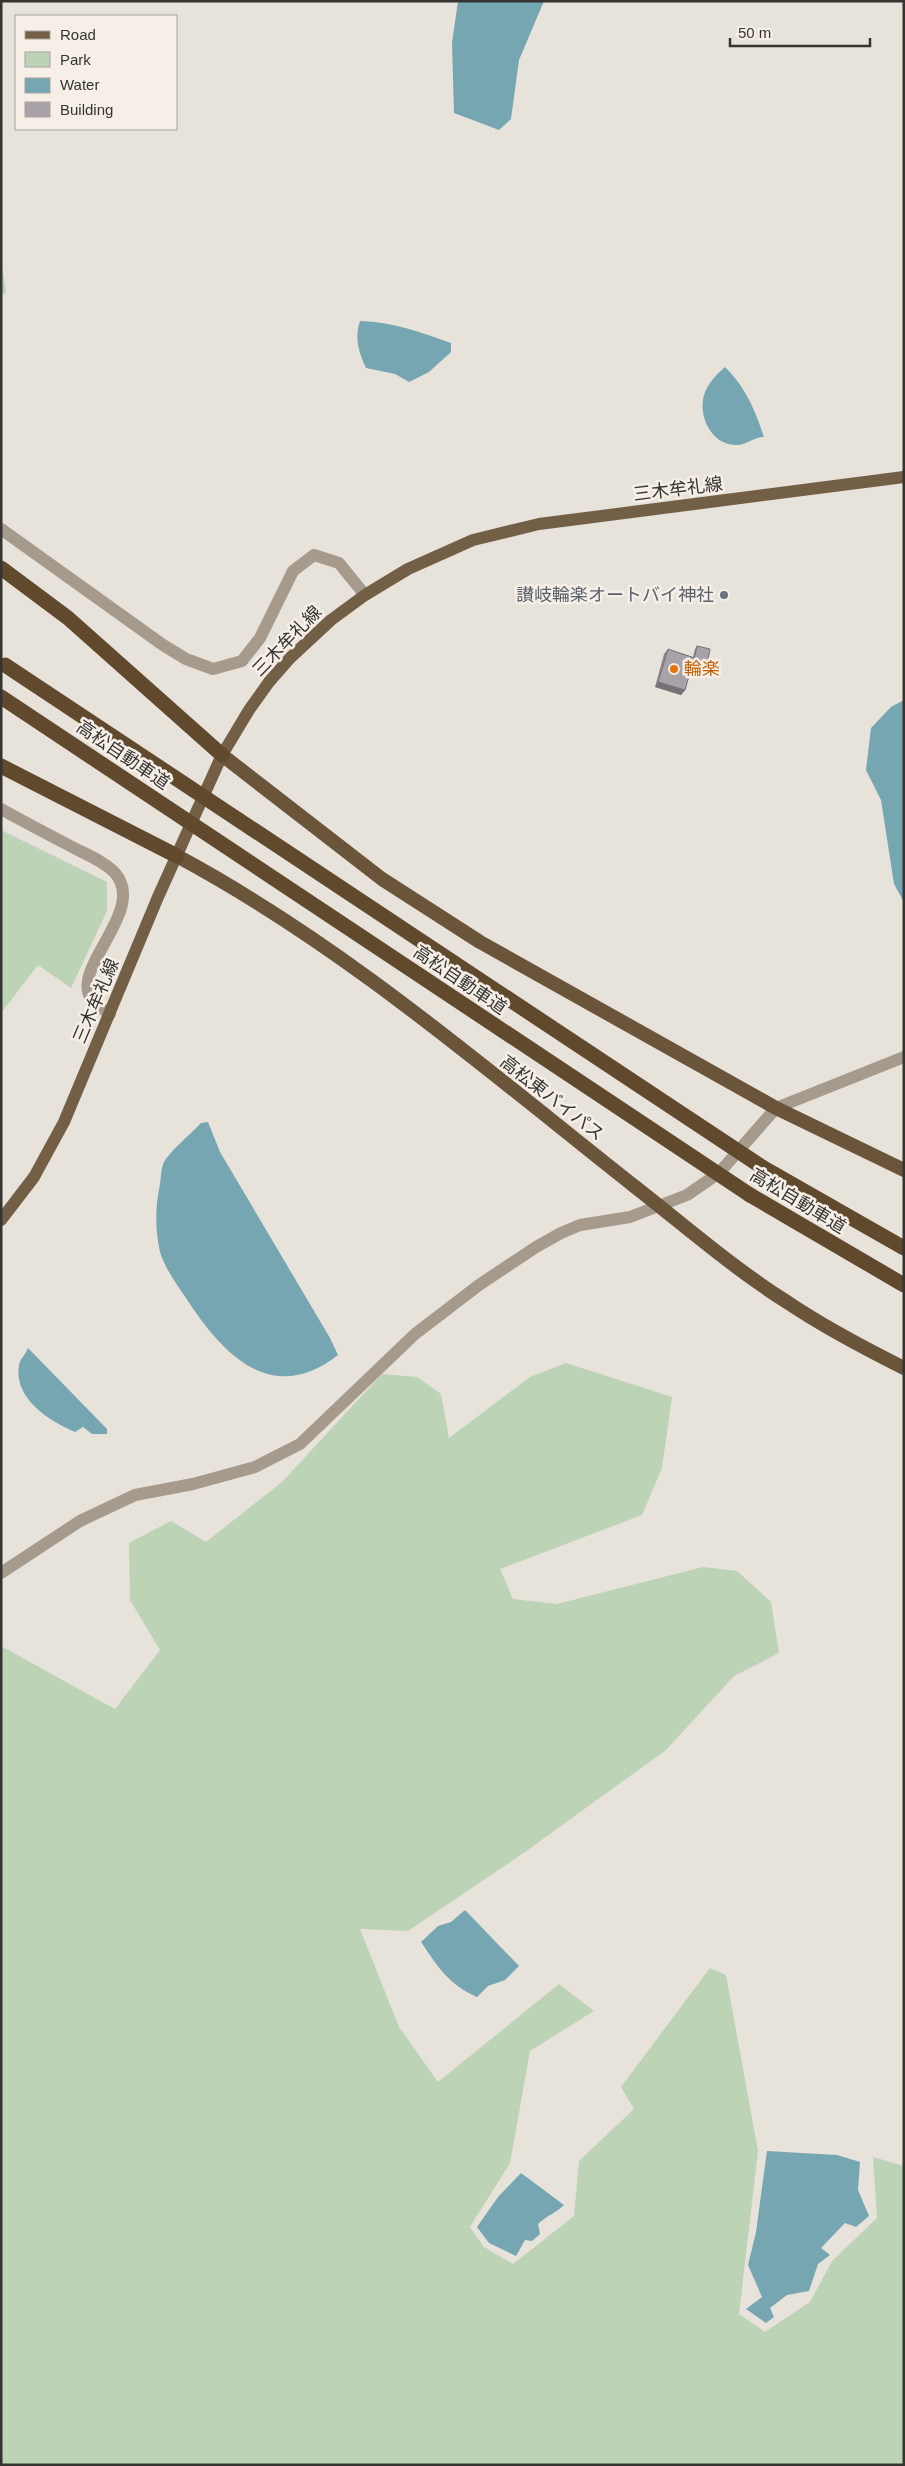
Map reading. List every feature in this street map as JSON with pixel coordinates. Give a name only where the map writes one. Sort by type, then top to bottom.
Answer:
[{"type":"highway","points":[[1,568],[68,618],[222,755],[382,879],[472,936],[776,1108],[904,1170]]},
{"type":"highway","name":"高松自動車道","points":[[3,664],[762,1167],[904,1248]]},
{"type":"highway","name":"高松自動車道","points":[[1,697],[750,1195],[904,1285]]},
{"type":"highway","points":[[1,766],[177,856]]},
{"type":"highway","name":"高松東バイパス","points":[[177,856],[213,875],[382,988],[658,1205],[786,1302],[904,1368]]},
{"type":"main road","name":"三木牟礼線","points":[[1,1220],[34,1177],[52,1146],[110,1014],[158,897],[222,755],[248,710],[290,658],[331,620],[365,595],[408,569],[473,540],[539,524],[904,477]]},
{"type":"street","points":[[1,529],[186,660],[213,669],[242,661],[260,638],[293,571],[314,555],[339,563],[365,595]]},
{"type":"street","points":[[1,809],[100,862],[115,873],[121,887],[123,905],[88,980],[89,996],[97,1005],[110,1014]]},
{"type":"street","points":[[1,1573],[80,1521],[135,1496],[193,1484],[255,1467],[300,1444],[415,1334],[479,1285],[561,1233],[580,1225],[630,1217],[687,1195],[720,1173],[776,1108],[904,1057]]},
{"type":"green space","points":[[1,259],[6,293],[1,296]]},
{"type":"green space","points":[[1,830],[107,882],[107,911],[71,988],[38,965],[1,1013]]},
{"type":"green space","points":[[566,1363],[672,1397],[662,1468],[642,1515],[500,1569],[513,1599],[557,1604],[703,1567],[737,1571],[771,1602],[779,1653],[734,1676],[666,1750],[525,1852],[408,1931],[360,1929],[399,2027],[438,2082],[559,1984],[594,2011],[530,2051],[510,2163],[470,2227],[484,2247],[513,2264],[574,2216],[579,2161],[634,2109],[621,2087],[710,1968],[726,1975],[758,2151],[739,2314],[765,2332],[810,2302],[832,2261],[877,2218],[873,2157],[904,2166],[904,2465],[1,2465],[1,1646],[115,1709],[160,1650],[130,1600],[129,1543],[171,1521],[206,1542],[282,1482],[382,1374],[417,1377],[441,1394],[449,1438],[530,1377]]},
{"type":"water","points":[[458,1],[544,1],[519,60],[511,119],[499,130],[454,113],[452,43]]},
{"type":"water","points":[[360,321],[406,328],[428,335],[451,343],[451,352],[429,372],[409,382],[395,374],[366,368],[358,345],[357,333]]},
{"type":"water","points":[[725,367],[739,383],[749,400],[764,437],[735,445],[719,440],[708,428],[703,412],[704,395],[713,379]]},
{"type":"water","points":[[904,700],[904,902],[894,884],[881,800],[866,770],[871,728],[891,707]]},
{"type":"water","points":[[208,1122],[220,1152],[330,1338],[338,1355],[314,1370],[292,1376],[271,1375],[252,1368],[234,1356],[217,1340],[202,1321],[172,1277],[162,1258],[158,1243],[156,1218],[163,1164],[171,1152],[201,1123]]},
{"type":"water","points":[[28,1348],[107,1429],[107,1434],[92,1434],[83,1427],[75,1432],[54,1422],[35,1407],[27,1398],[19,1377],[19,1365]]},
{"type":"water","points":[[465,1910],[519,1966],[505,1980],[488,1986],[477,1997],[458,1986],[444,1974],[421,1942],[438,1926],[451,1922]]},
{"type":"water","points":[[767,2151],[837,2155],[860,2162],[858,2190],[869,2216],[856,2227],[845,2223],[821,2248],[830,2255],[818,2264],[809,2291],[787,2295],[770,2308],[774,2317],[766,2323],[746,2309],[762,2297],[748,2265],[756,2232]]},
{"type":"water","points":[[521,2173],[564,2205],[538,2224],[540,2234],[532,2241],[525,2240],[516,2256],[489,2243],[477,2227],[498,2197]]},
{"type":"building","points":[[697,646],[710,649],[705,676],[691,673]]},
{"type":"building","name":"輪楽","points":[[668,649],[694,658],[685,690],[658,682]]},
{"type":"place","name":"讃岐輪楽オートバイ神社","points":[[724,595]]},
{"type":"place","name":"輪楽","points":[[674,669]]}]
